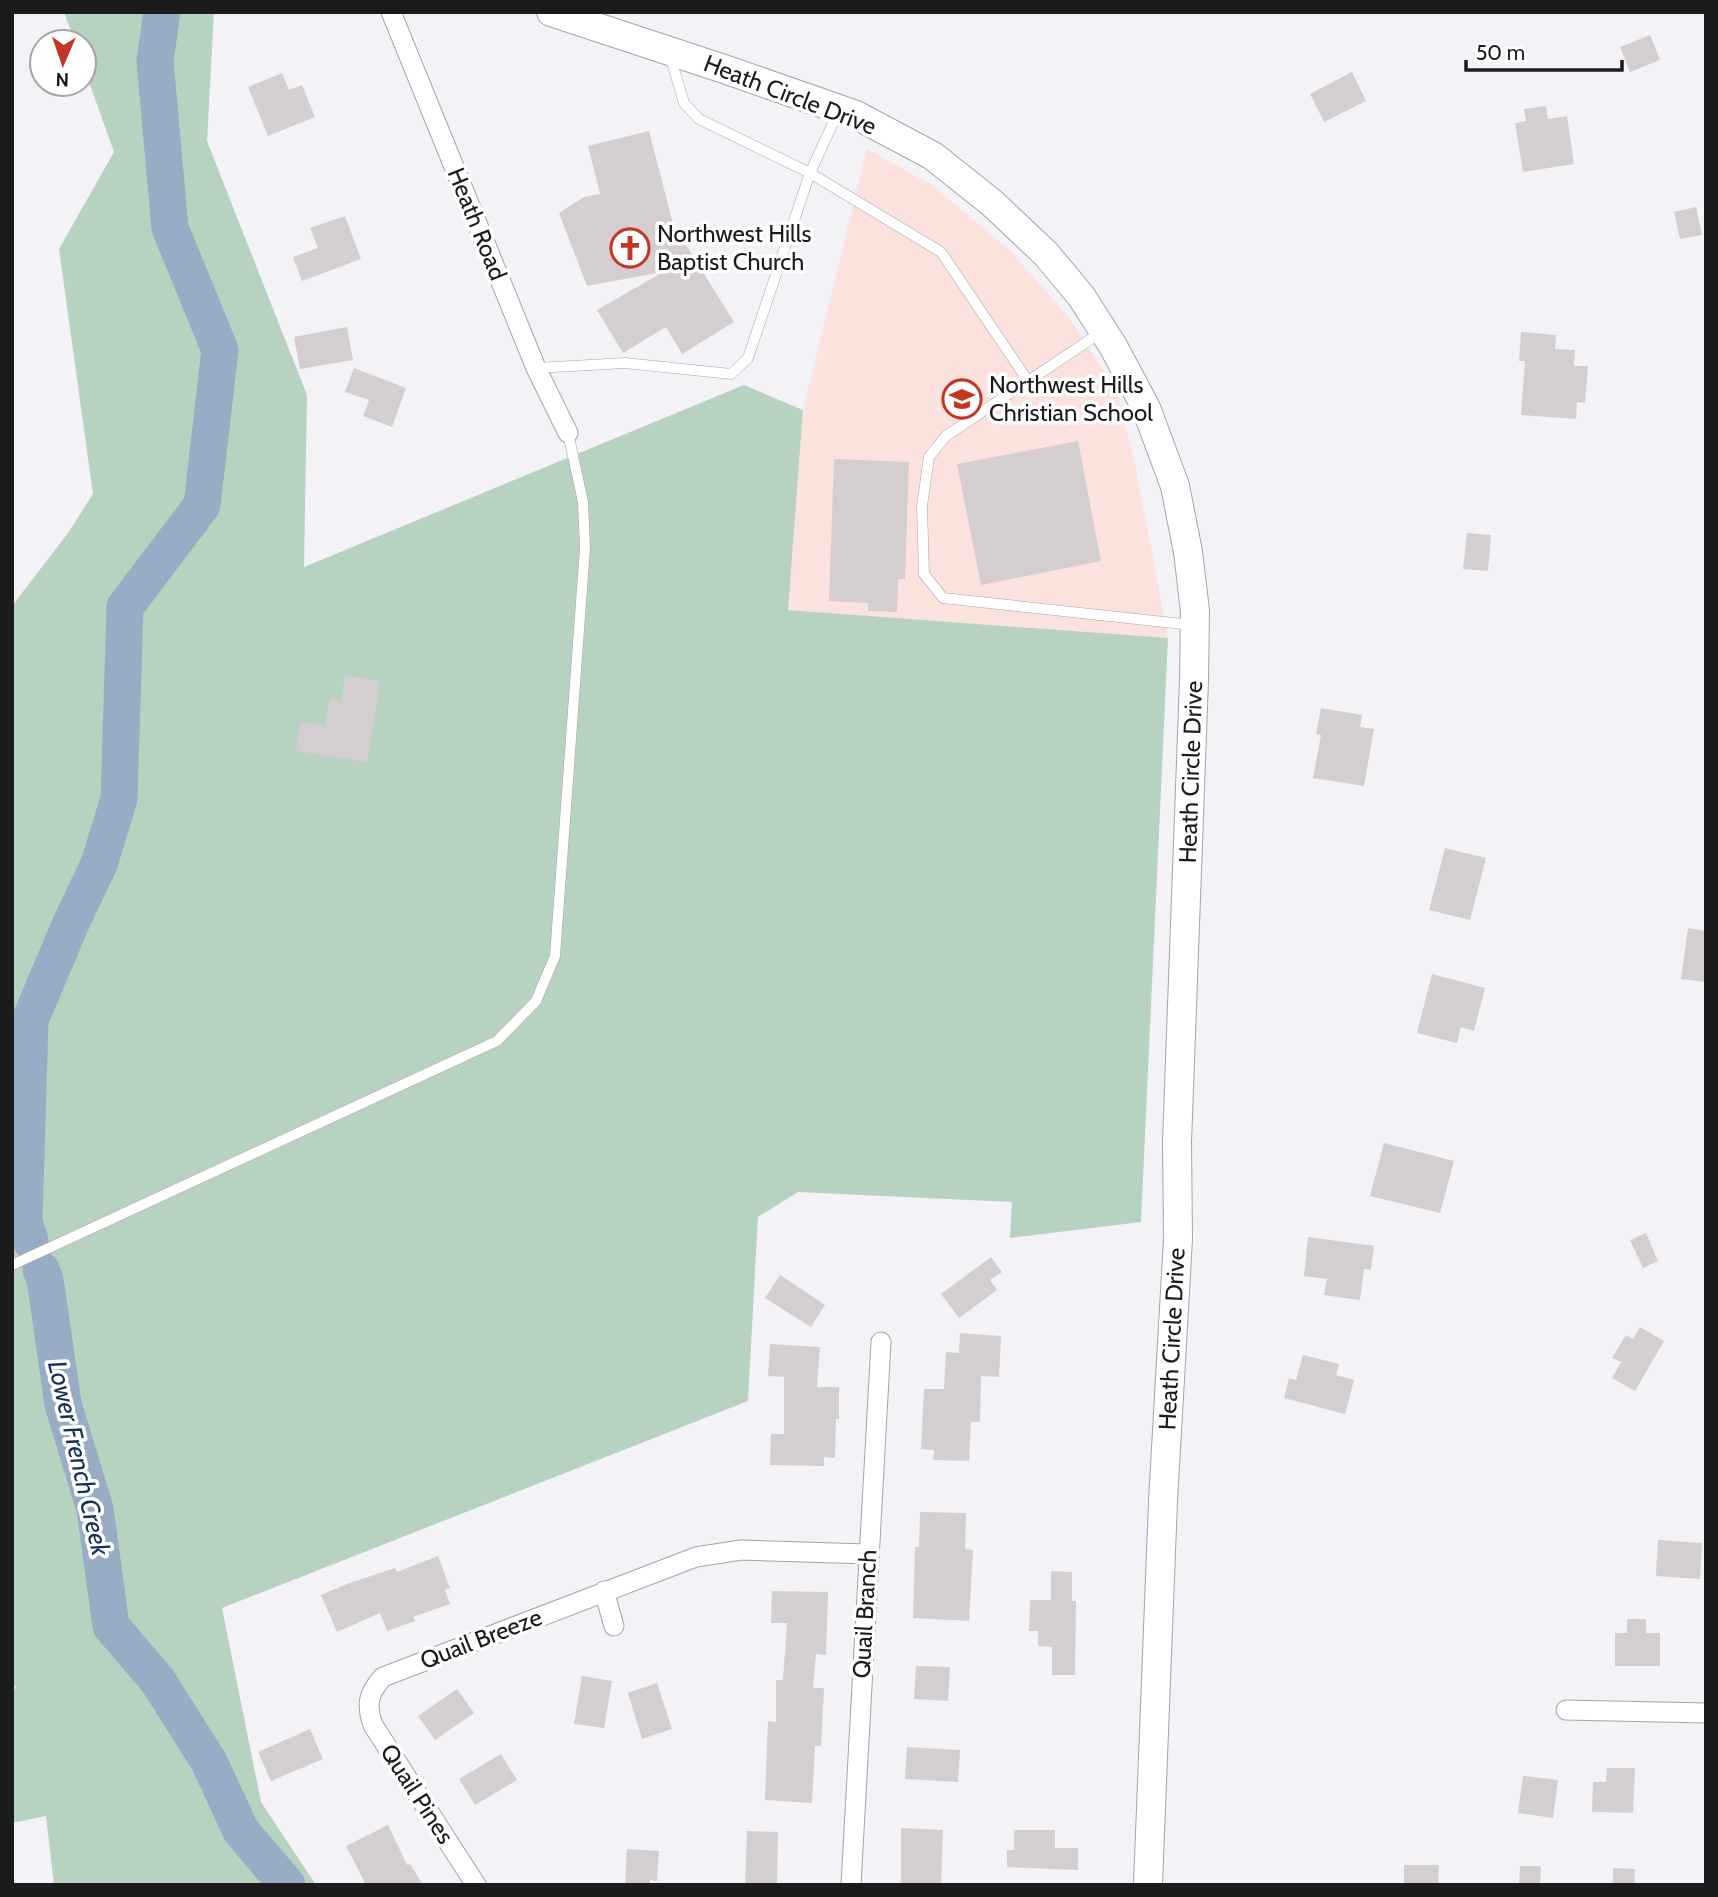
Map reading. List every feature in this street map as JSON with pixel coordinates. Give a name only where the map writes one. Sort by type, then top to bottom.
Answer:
[{"type":"street","name":"Heath Road","points":[[391,12],[536,368],[568,433]]},
{"type":"street","name":"Heath Circle Drive","points":[[551,12],[856,115],[933,156],[992,203],[1046,254],[1081,296],[1146,408],[1175,486],[1188,552],[1195,625],[1177,1142],[1178,1240],[1163,1501],[1148,1885]]},
{"type":"street","name":"Quail Branch","points":[[851,1885],[881,1342]]},
{"type":"street","name":"Quail Breeze","points":[[368,1699],[383,1677],[393,1672],[674,1564],[718,1552],[764,1549],[868,1554]]},
{"type":"street","points":[[604,1591],[614,1626]]},
{"type":"street","name":"Quail Pines","points":[[368,1699],[373,1726],[475,1885]]},
{"type":"street","points":[[1566,1710],[1706,1713]]},
{"type":"lane","points":[[668,50],[684,103],[699,120],[810,173],[941,251],[1028,381]]},
{"type":"lane","points":[[536,368],[625,363],[731,374],[748,358],[810,173],[839,110]]},
{"type":"lane","points":[[1103,331],[946,436],[929,457],[922,506],[924,574],[943,598],[1195,625]]},
{"type":"lane","points":[[12,1265],[497,1041],[536,1002],[555,956],[585,548],[583,502],[568,433]]},
{"type":"shaded area","name":"Northwest Hills Christian School","points":[[867,149],[932,185],[1012,252],[1069,318],[1116,389],[1135,463],[1168,638],[787,610],[803,410]]},
{"type":"green space","points":[[64,12],[214,12],[207,141],[307,395],[304,567],[744,385],[803,410],[788,610],[1168,638],[1141,1222],[1010,1238],[1012,1202],[798,1192],[758,1217],[748,1401],[222,1608],[261,1802],[316,1885],[54,1885],[46,1816],[12,1823],[12,1690],[16,1688],[12,1682],[12,606],[68,533],[93,494],[59,249],[114,152],[95,98],[98,98],[98,28],[70,28]]},
{"type":"building","points":[[1650,35],[1660,60],[1630,72],[1620,47]]},
{"type":"building","points":[[1352,72],[1366,101],[1324,122],[1310,94]]},
{"type":"building","points":[[282,73],[289,90],[302,85],[315,117],[268,136],[248,87]]},
{"type":"building","points":[[1546,106],[1548,119],[1567,116],[1574,164],[1523,172],[1515,123],[1526,121],[1524,109]]},
{"type":"building","name":"Northwest Hills Baptist Church","points":[[649,131],[673,224],[734,322],[682,354],[666,327],[623,353],[597,310],[663,272],[587,286],[559,213],[584,197],[600,194],[588,146]]},
{"type":"building","points":[[1696,207],[1702,235],[1680,239],[1674,212]]},
{"type":"building","points":[[345,216],[361,259],[302,281],[293,257],[318,248],[310,228]]},
{"type":"building","points":[[347,327],[353,360],[300,369],[294,337]]},
{"type":"building","points":[[1521,332],[1556,335],[1555,349],[1575,350],[1574,366],[1588,366],[1585,403],[1577,402],[1576,419],[1521,415],[1525,361],[1519,361]]},
{"type":"building","points":[[354,368],[406,388],[392,427],[363,416],[369,400],[345,392]]},
{"type":"building","points":[[1078,441],[1101,561],[981,585],[957,464]]},
{"type":"building","points":[[834,459],[909,462],[905,579],[898,579],[897,612],[868,611],[868,603],[829,601]]},
{"type":"building","points":[[1467,533],[1491,535],[1488,571],[1463,569]]},
{"type":"building","points":[[345,676],[380,681],[367,762],[296,751],[301,722],[325,726],[330,699],[341,701]]},
{"type":"building","points":[[1321,708],[1362,715],[1360,727],[1374,729],[1364,786],[1313,778],[1321,735],[1316,734]]},
{"type":"building","points":[[1445,848],[1486,858],[1470,920],[1429,910]]},
{"type":"building","points":[[1688,928],[1706,931],[1706,982],[1681,979]]},
{"type":"building","points":[[1432,974],[1485,988],[1474,1031],[1461,1027],[1457,1043],[1417,1033]]},
{"type":"building","points":[[1384,1143],[1454,1161],[1440,1213],[1370,1196]]},
{"type":"building","points":[[1646,1233],[1658,1261],[1643,1268],[1630,1240]]},
{"type":"building","points":[[1308,1237],[1374,1246],[1371,1270],[1364,1269],[1360,1300],[1324,1295],[1327,1279],[1304,1276]]},
{"type":"building","points":[[991,1257],[1002,1272],[990,1280],[997,1290],[959,1318],[941,1294]]},
{"type":"building","points":[[780,1275],[825,1305],[811,1327],[765,1298]]},
{"type":"building","points":[[1640,1327],[1664,1341],[1635,1391],[1612,1378],[1621,1362],[1612,1358],[1626,1335],[1633,1339]]},
{"type":"building","points":[[960,1333],[1001,1336],[999,1377],[981,1376],[980,1422],[971,1422],[969,1461],[933,1460],[934,1450],[921,1449],[924,1389],[944,1389],[946,1352],[959,1353]]},
{"type":"building","points":[[770,1344],[820,1347],[817,1387],[839,1387],[835,1458],[824,1457],[824,1466],[770,1465],[771,1434],[784,1434],[784,1377],[768,1376]]},
{"type":"building","points":[[1303,1355],[1339,1364],[1336,1375],[1354,1380],[1345,1414],[1284,1398],[1289,1378],[1296,1380]]},
{"type":"building","points":[[920,1512],[966,1513],[965,1549],[973,1550],[969,1621],[913,1618],[915,1547],[919,1547]]},
{"type":"building","points":[[1658,1540],[1702,1543],[1700,1579],[1656,1576]]},
{"type":"building","points":[[438,1556],[450,1588],[445,1590],[450,1604],[413,1617],[415,1621],[387,1631],[380,1613],[337,1632],[321,1595],[395,1568],[397,1572]]},
{"type":"building","points":[[1051,1571],[1072,1572],[1072,1601],[1076,1601],[1075,1675],[1052,1675],[1052,1647],[1038,1646],[1038,1631],[1029,1631],[1030,1600],[1051,1600]]},
{"type":"building","points":[[772,1591],[828,1592],[826,1655],[816,1654],[813,1688],[824,1688],[821,1746],[815,1746],[812,1803],[765,1800],[768,1721],[776,1722],[776,1680],[783,1680],[787,1623],[771,1623]]},
{"type":"building","points":[[1627,1619],[1646,1619],[1646,1633],[1660,1633],[1660,1666],[1615,1666],[1615,1633],[1627,1633]]},
{"type":"building","points":[[916,1666],[950,1667],[948,1701],[914,1699]]},
{"type":"building","points":[[582,1676],[612,1681],[604,1728],[574,1724]]},
{"type":"building","points":[[657,1683],[672,1729],[642,1739],[628,1693]]},
{"type":"building","points":[[457,1689],[474,1713],[435,1740],[418,1716]]},
{"type":"building","points":[[310,1729],[323,1759],[271,1781],[258,1752]]},
{"type":"building","points":[[907,1747],[960,1750],[958,1782],[905,1779]]},
{"type":"building","points":[[501,1754],[517,1780],[475,1805],[459,1779]]},
{"type":"building","points":[[1607,1768],[1635,1768],[1633,1813],[1592,1812],[1593,1782],[1606,1782]]},
{"type":"building","points":[[1523,1776],[1558,1780],[1553,1818],[1518,1813]]},
{"type":"building","points":[[388,1825],[407,1865],[410,1864],[423,1885],[366,1885],[346,1846]]},
{"type":"building","points":[[901,1828],[943,1830],[941,1885],[901,1885]]},
{"type":"building","points":[[1014,1830],[1055,1830],[1055,1848],[1078,1848],[1078,1870],[1007,1867],[1007,1850],[1014,1850]]},
{"type":"building","points":[[747,1831],[778,1832],[777,1885],[745,1885]]},
{"type":"building","points":[[627,1849],[659,1851],[657,1881],[650,1880],[650,1885],[625,1885]]},
{"type":"building","points":[[1404,1865],[1439,1865],[1438,1885],[1404,1885]]},
{"type":"building","points":[[1520,1866],[1541,1866],[1540,1885],[1519,1885]]},
{"type":"building","points":[[1613,1868],[1635,1869],[1634,1885],[1613,1885]]},
{"type":"waterway","name":"Lower French Creek","points":[[30,1240],[24,1222],[30,1020],[99,864],[119,799],[125,607],[202,505],[220,350],[170,228],[155,61],[162,12]]},
{"type":"waterway","name":"Lower French Creek","points":[[41,1270],[45,1279],[63,1404],[95,1509],[111,1626],[158,1681],[209,1762],[241,1831],[287,1885]]},
{"type":"place","name":"Northwest Hills Baptist Church","points":[[630,248]]},
{"type":"place","name":"Northwest Hills Christian School","points":[[962,399]]}]
